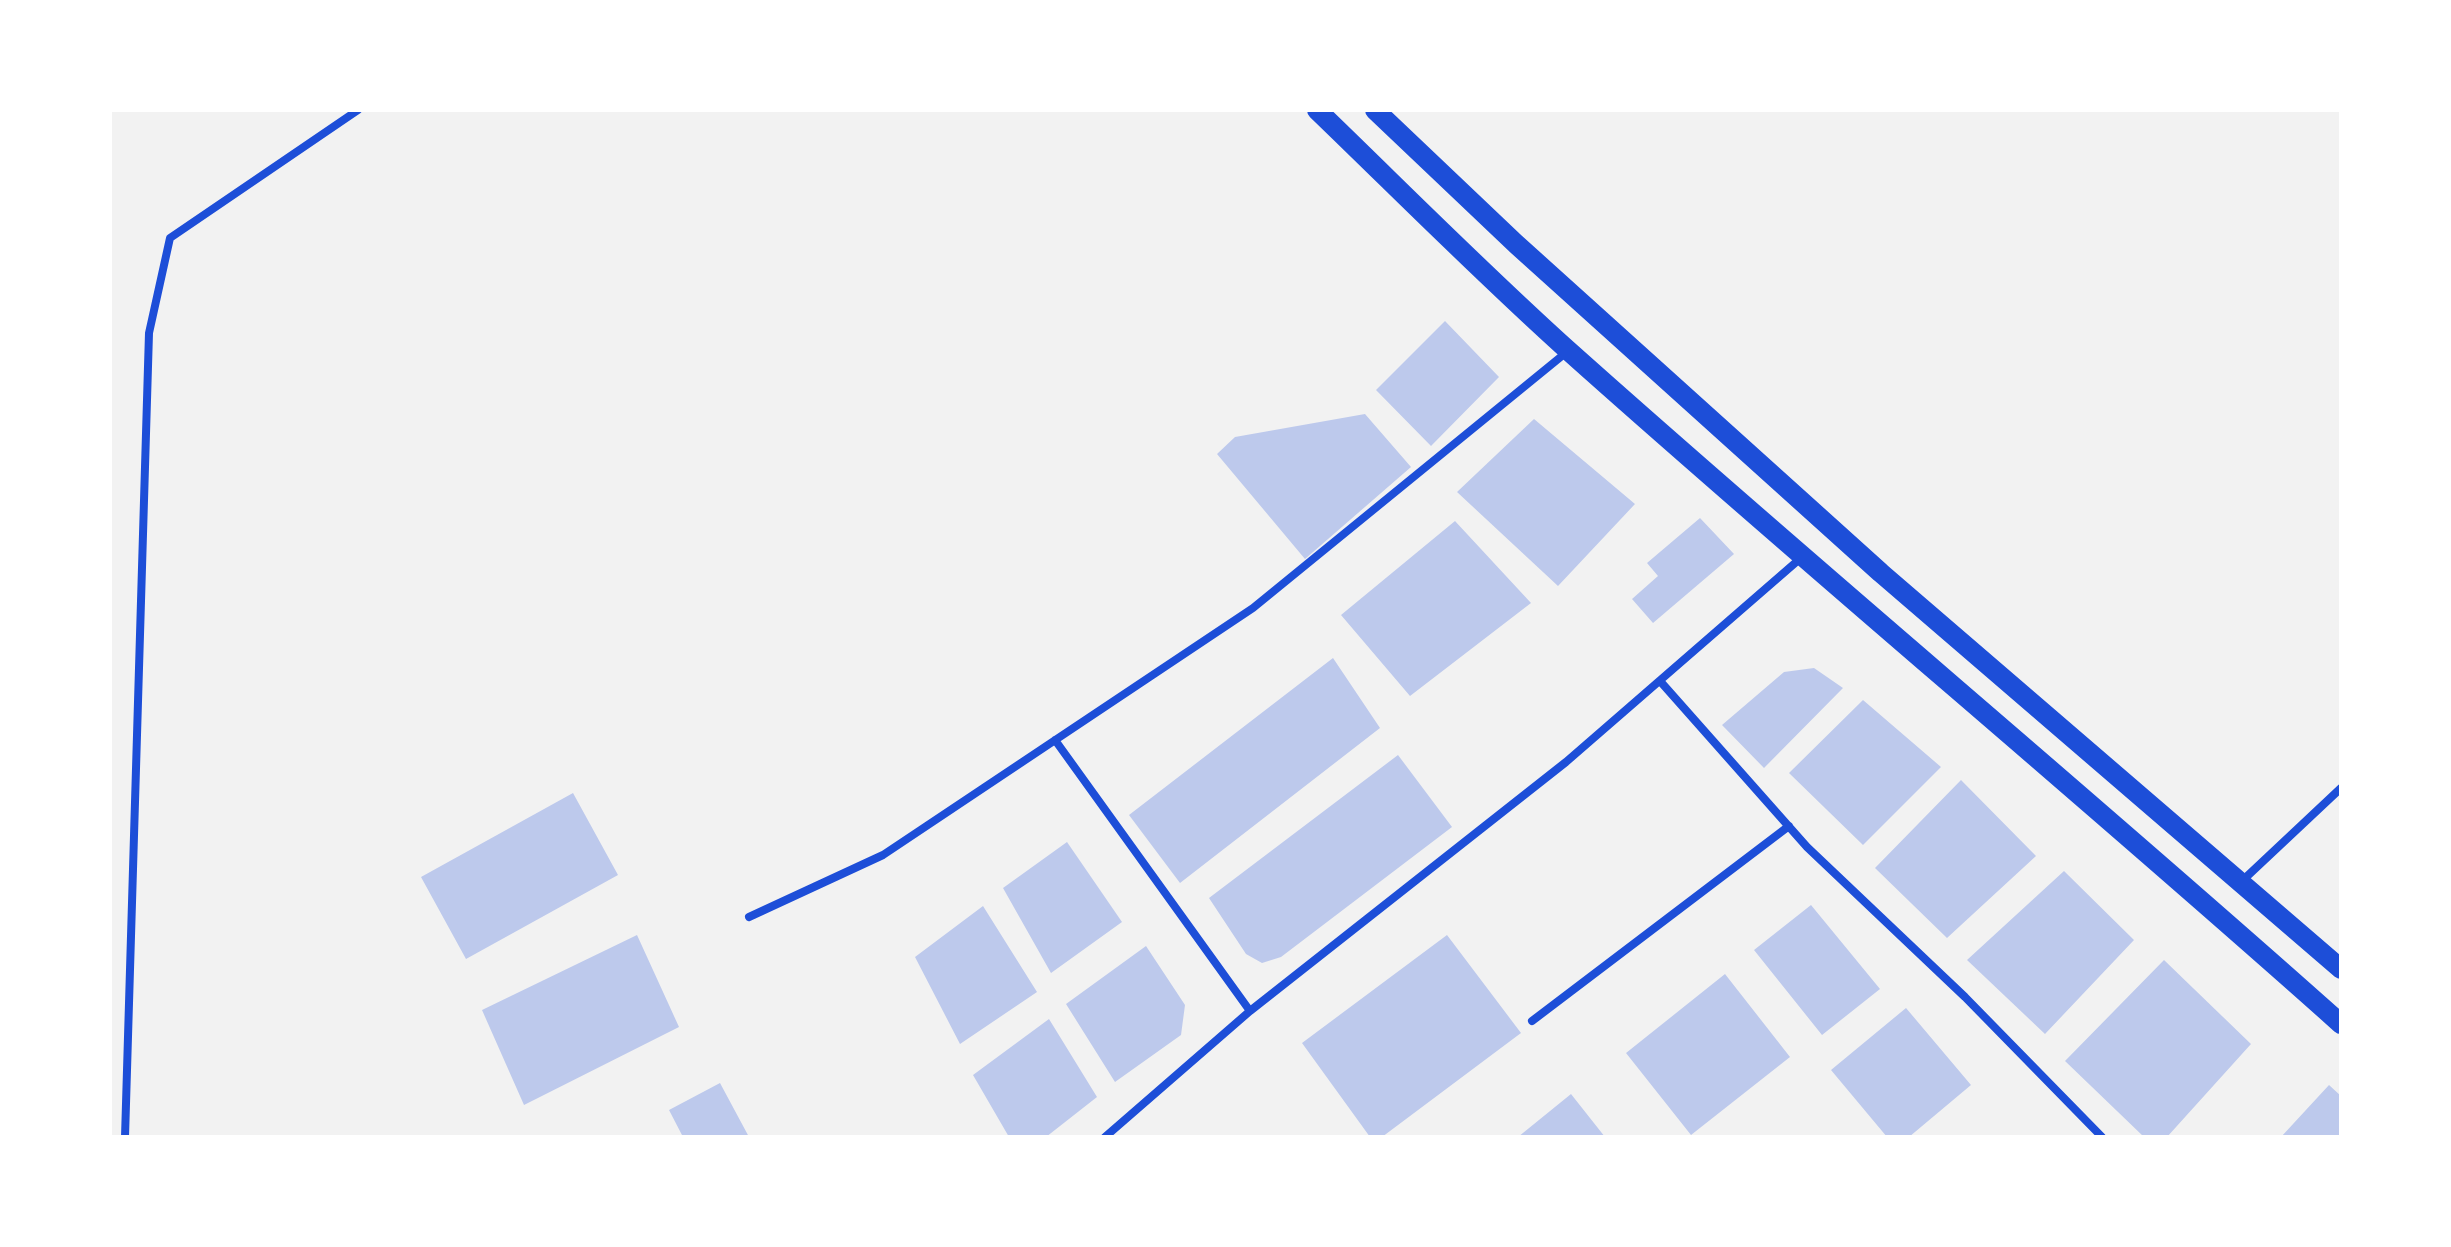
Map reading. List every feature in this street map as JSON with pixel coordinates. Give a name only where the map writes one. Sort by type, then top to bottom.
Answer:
[{"type":"main road","points":[[1317,110],[1568,350],[2213,909],[2341,1024]]},
{"type":"main road","points":[[1375,110],[1516,244],[1869,562],[2341,969]]},
{"type":"street","points":[[125,1137],[149,333],[167,251],[170,238],[358,110]]},
{"type":"street","points":[[749,917],[883,855],[1253,608],[1568,350]]},
{"type":"street","points":[[1105,1137],[1250,1011],[1566,762],[1803,556]]},
{"type":"street","points":[[1660,681],[1807,847],[1965,997],[2102,1137]]},
{"type":"street","points":[[1055,740],[1250,1011]]},
{"type":"street","points":[[2242,882],[2341,788]]},
{"type":"street","points":[[1532,1021],[1789,826]]},
{"type":"building","points":[[1445,321],[1499,377],[1431,446],[1376,390]]},
{"type":"building","points":[[1365,414],[1411,467],[1305,559],[1217,454],[1235,437]]},
{"type":"building","points":[[1534,419],[1635,504],[1558,586],[1457,492]]},
{"type":"building","points":[[1700,518],[1734,554],[1653,623],[1632,599],[1658,576],[1647,563]]},
{"type":"building","points":[[1455,521],[1531,603],[1410,696],[1341,615]]},
{"type":"building","points":[[1333,658],[1380,728],[1180,883],[1129,815]]},
{"type":"building","points":[[1814,668],[1843,688],[1764,768],[1722,725],[1784,672]]},
{"type":"building","points":[[1863,700],[1941,767],[1863,845],[1789,773]]},
{"type":"building","points":[[1398,755],[1452,827],[1281,957],[1262,963],[1246,954],[1209,898]]},
{"type":"building","points":[[1961,780],[2036,856],[1947,938],[1875,868]]},
{"type":"building","points":[[573,793],[618,875],[466,959],[421,877]]},
{"type":"building","points":[[1067,842],[1122,922],[1051,973],[1003,888]]},
{"type":"building","points":[[2064,871],[2134,940],[2045,1034],[1967,960]]},
{"type":"building","points":[[1811,905],[1880,989],[1822,1035],[1754,950]]},
{"type":"building","points":[[983,906],[1037,992],[960,1044],[915,957]]},
{"type":"building","points":[[637,935],[679,1027],[524,1105],[482,1010]]},
{"type":"building","points":[[1447,935],[1521,1033],[1382,1137],[1370,1137],[1302,1043]]},
{"type":"building","points":[[1146,946],[1185,1005],[1181,1035],[1115,1082],[1066,1004]]},
{"type":"building","points":[[2164,960],[2251,1044],[2167,1137],[2144,1137],[2065,1061]]},
{"type":"building","points":[[1725,974],[1790,1057],[1691,1135],[1626,1053]]},
{"type":"building","points":[[1906,1008],[1971,1085],[1909,1137],[1887,1137],[1831,1070]]},
{"type":"building","points":[[1049,1019],[1097,1097],[1046,1137],[1009,1137],[973,1075]]},
{"type":"building","points":[[720,1083],[749,1137],[683,1137],[669,1110]]},
{"type":"building","points":[[2329,1085],[2341,1096],[2341,1137],[2281,1137]]},
{"type":"building","points":[[1571,1094],[1605,1137],[1518,1137]]}]
